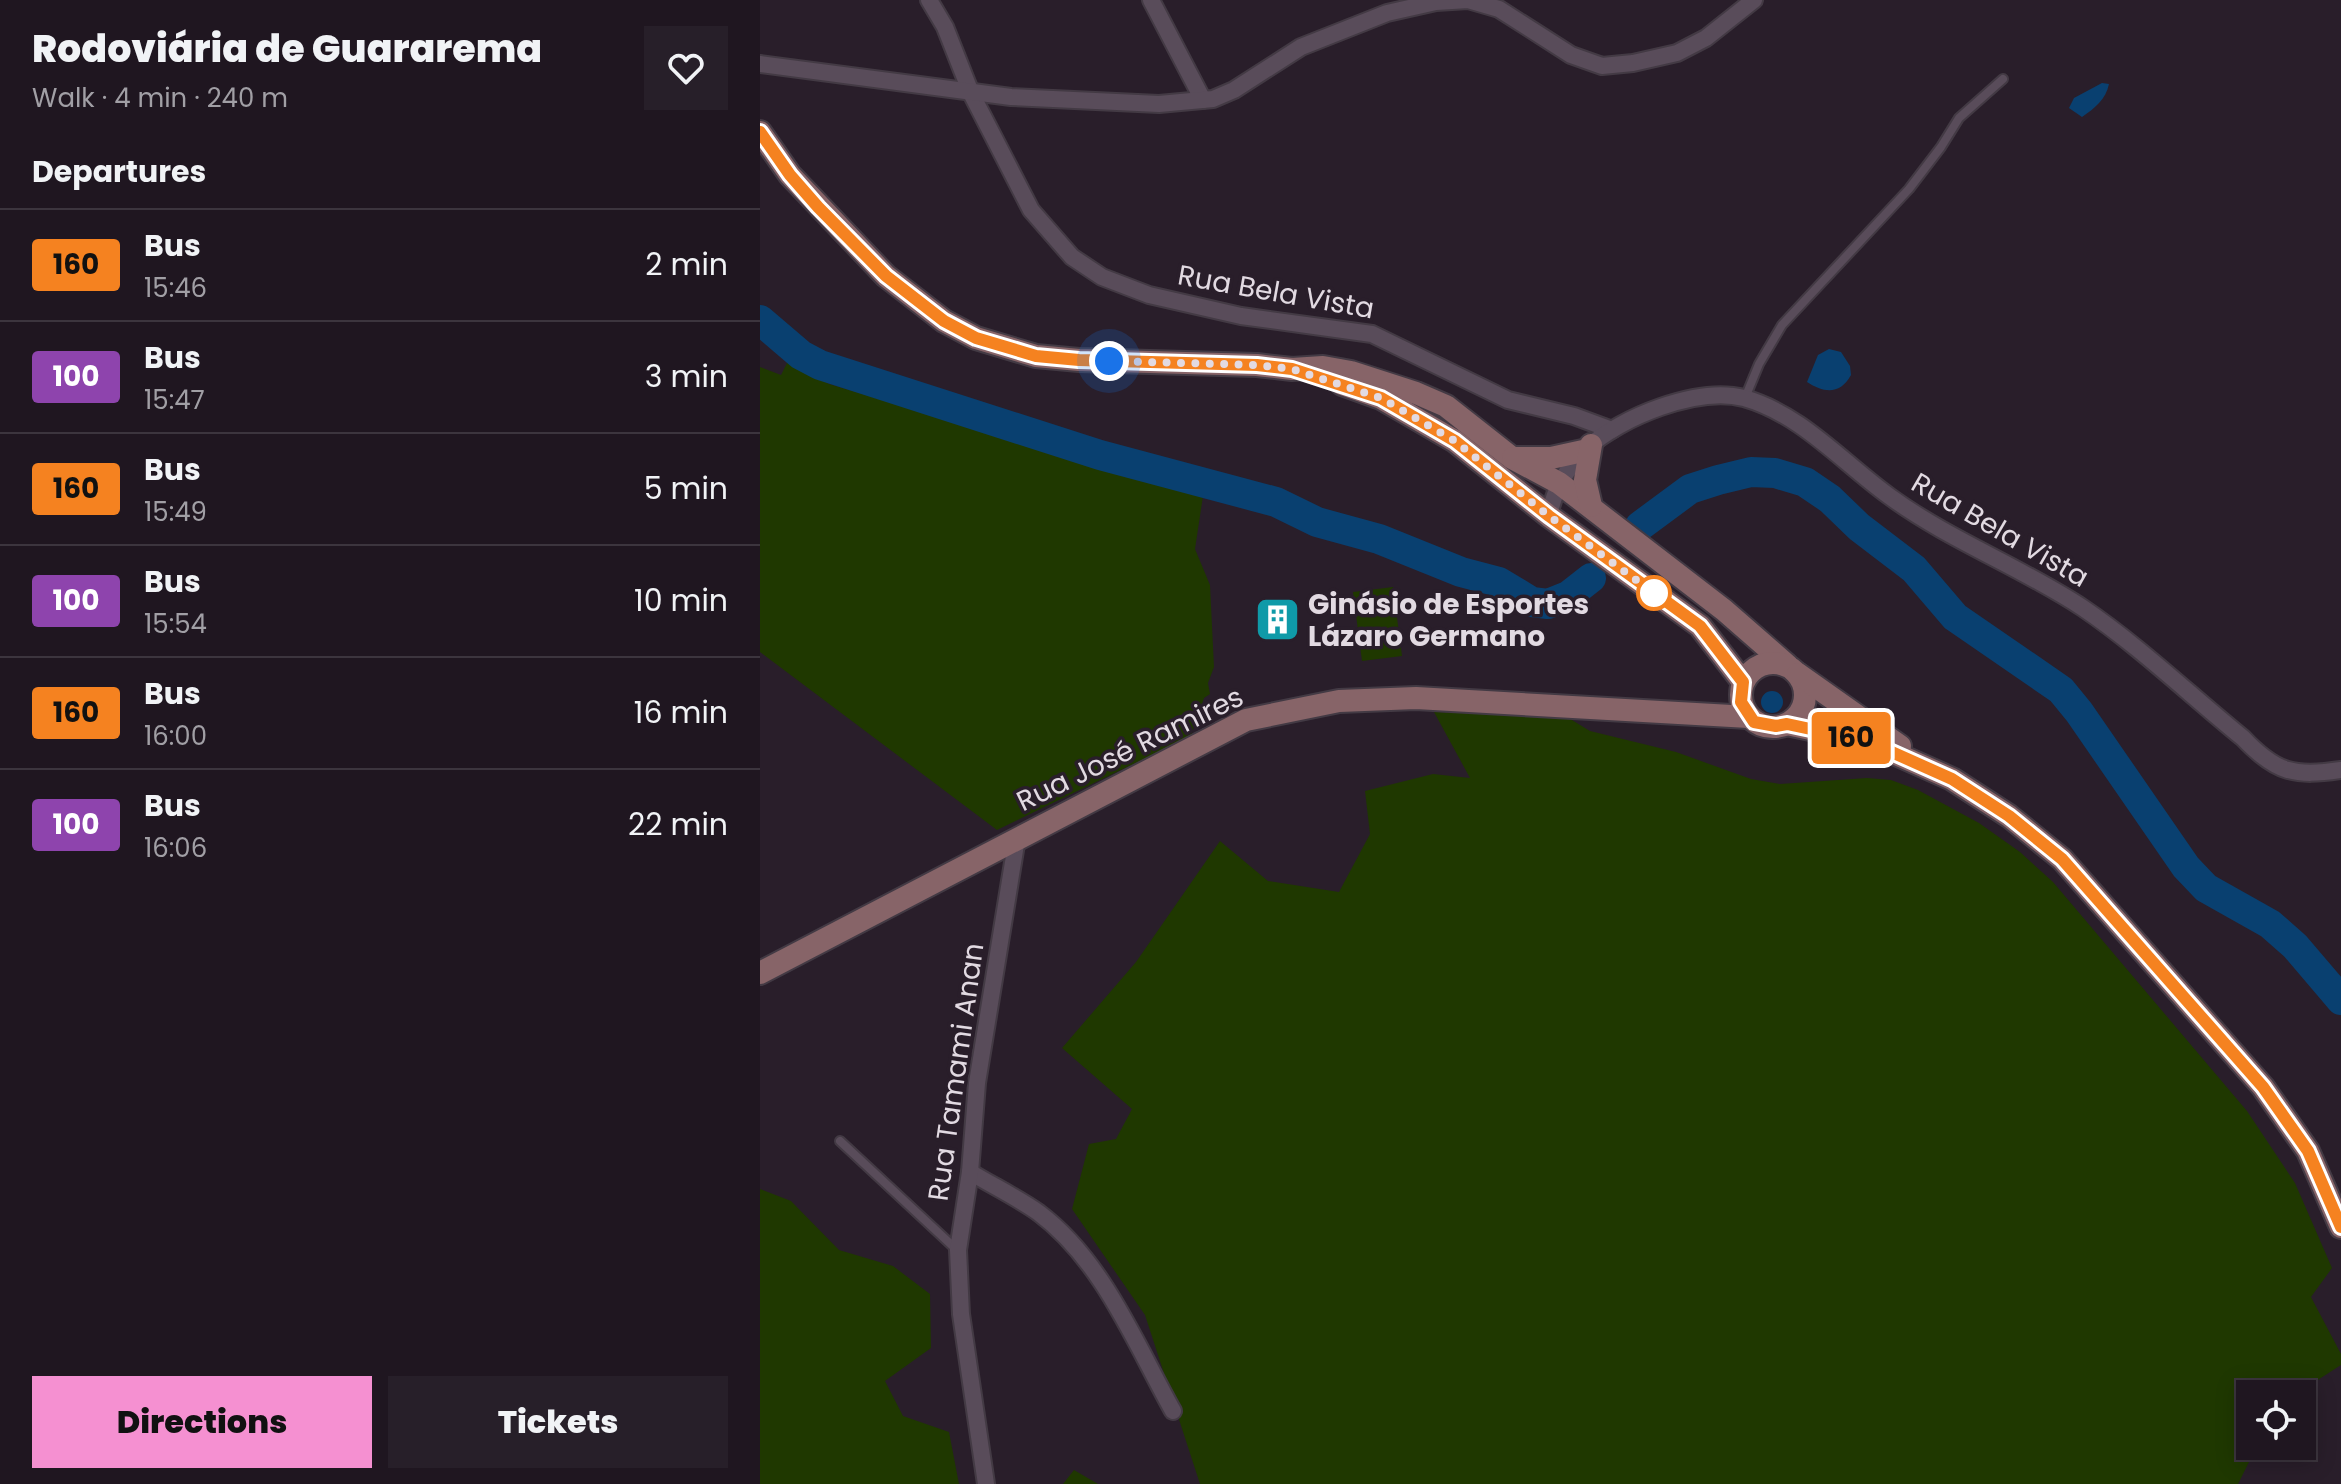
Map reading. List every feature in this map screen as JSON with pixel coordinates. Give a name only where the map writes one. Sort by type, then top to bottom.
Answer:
[{"type":"main road","points":[[760,132],[790,175],[886,276],[944,321],[976,338],[1036,356],[1079,360],[1257,365],[1292,369],[1323,367],[1351,372],[1446,406],[1512,458],[1559,483],[1724,610],[1792,669],[2037,837],[2085,884],[2263,1087],[2308,1151],[2341,1227]]},
{"type":"main road","points":[[1292,369],[1381,398],[1431,425],[1700,626],[1743,682]]},
{"type":"main road","points":[[1512,458],[1551,458],[1587,448],[1585,480],[1591,506]]},
{"type":"main road","points":[[1787,724],[1797,718],[1803,707],[1806,696],[1804,684],[1792,669],[1772,662],[1761,664],[1743,682],[1741,702],[1749,717],[1765,725],[1787,724],[1867,741],[1941,774]]},
{"type":"main road","name":"Rua José Ramires","points":[[760,973],[1246,720],[1339,701],[1416,698],[1749,717]]},
{"type":"street","name":"Rua Bela Vista","points":[[929,0],[945,27],[971,93],[1031,210],[1072,257],[1102,277],[1149,295],[1241,316],[1372,334],[1508,400],[1574,416],[1612,430]]},
{"type":"street","points":[[1151,0],[1208,100]]},
{"type":"street","points":[[760,64],[971,93],[1159,104],[1208,100],[1234,90],[1301,47],[1387,13],[1436,2],[1468,0],[1499,9],[1571,55],[1602,66],[1677,53],[1706,38],[1754,0]]},
{"type":"street","name":"Rua Bela Vista","points":[[1559,483],[1587,448],[1612,430],[1654,410],[1692,398],[1721,394],[1745,399],[1774,411],[1816,437],[1890,497],[2080,607],[2265,759],[2290,771],[2310,775],[2341,770]]},
{"type":"street","points":[[1549,516],[1559,483]]},
{"type":"street","name":"Rua Tamami Anan","points":[[986,1484],[961,1314],[958,1250],[970,1172],[977,1083],[1017,838]]},
{"type":"street","points":[[970,1172],[1039,1213],[1088,1264],[1173,1411]]},
{"type":"lane","points":[[1745,399],[1759,364],[1782,325],[1909,189],[1959,118],[2003,79]]},
{"type":"lane","points":[[840,1141],[958,1250]]},
{"type":"green space","points":[[788,361],[829,384],[1203,496],[1195,549],[1210,585],[1214,667],[1208,683],[1210,694],[1204,698],[1191,736],[997,830],[760,652],[760,367],[781,375]]},
{"type":"green space","points":[[1393,587],[1402,656],[1362,661],[1353,592]]},
{"type":"green space","points":[[1434,712],[1567,717],[1590,731],[1676,752],[1751,779],[1780,784],[1867,778],[1891,780],[1918,790],[1979,823],[2020,852],[2053,882],[2247,1111],[2295,1183],[2332,1268],[2311,1297],[2341,1354],[2341,1365],[2316,1381],[2236,1380],[2236,1460],[2250,1460],[2238,1484],[1200,1484],[1145,1315],[1072,1209],[1089,1144],[1116,1139],[1132,1109],[1062,1048],[1136,962],[1220,841],[1268,881],[1339,892],[1370,834],[1365,791],[1433,774],[1470,778]]},
{"type":"green space","points":[[760,1189],[791,1201],[839,1250],[893,1266],[930,1294],[931,1348],[885,1381],[903,1416],[949,1432],[959,1484],[760,1484]]},
{"type":"green space","points":[[1074,1470],[1098,1484],[1063,1484]]},
{"type":"water","points":[[2102,83],[2109,84],[2105,94],[2087,114],[2082,117],[2069,108],[2074,98]]},
{"type":"water","points":[[1829,349],[1841,352],[1850,366],[1851,375],[1837,389],[1825,390],[1807,382],[1818,355]]},
{"type":"water","points":[[1772,691],[1780,694],[1783,702],[1780,710],[1772,713],[1764,710],[1761,702],[1764,694]]},
{"type":"waterway","points":[[760,320],[801,355],[820,365],[1100,455],[1276,502],[1317,522],[1379,539],[1461,572],[1499,582],[1532,602],[1548,604],[1568,596],[1591,578]]},
{"type":"waterway","points":[[1640,526],[1690,489],[1718,480],[1751,472],[1775,473],[1805,482],[1914,569],[1955,617],[2061,690],[2186,867],[2206,888],[2270,924],[2295,946],[2341,1000]]},
{"type":"bus line","name":"160","points":[[760,132],[790,175],[818,207],[886,276],[944,321],[976,338],[1036,356],[1292,369],[1381,398],[1455,441],[1549,516],[1700,626],[1743,682],[1741,702],[1754,722],[1776,726],[1787,724],[1867,741],[1952,779],[2009,816],[2062,859],[2263,1087],[2308,1151],[2341,1227]]},
{"type":"place","name":"Ginásio de Esportes Lázaro Germano","points":[[1277,620]]},
{"type":"route","points":[[1109,361],[1257,365],[1292,369],[1381,398],[1455,441],[1549,516],[1654,593]]}]
